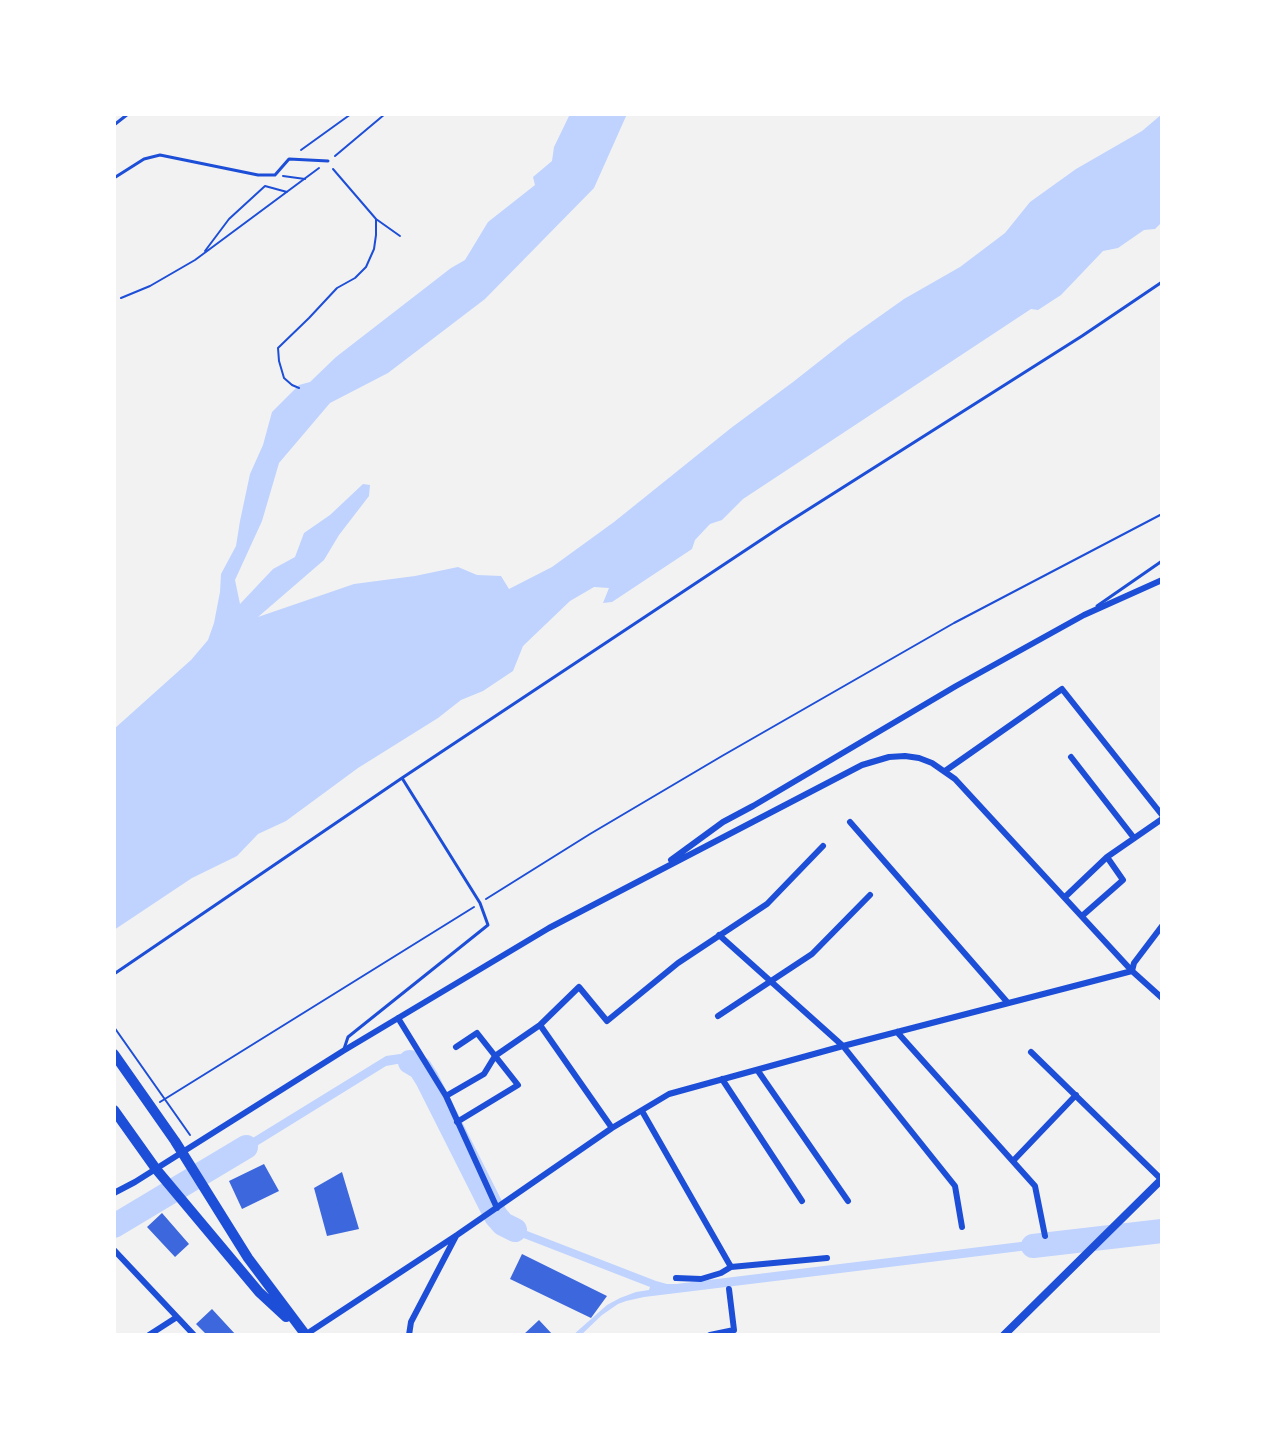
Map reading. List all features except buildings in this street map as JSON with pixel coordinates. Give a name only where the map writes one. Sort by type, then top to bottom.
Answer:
[{"type":"main road","points":[[114,1054],[175,1141],[248,1258],[305,1335]]},
{"type":"main road","points":[[114,1110],[156,1169],[260,1292],[305,1335]]},
{"type":"street","points":[[654,872],[723,822],[956,686],[1084,615],[1162,580]]},
{"type":"street","points":[[945,771],[1062,690],[1162,817],[1107,858],[1065,897]]},
{"type":"street","points":[[114,1193],[343,1051],[549,928],[862,765],[889,757],[919,758],[932,762],[945,771],[963,787],[1132,970],[1162,998]]},
{"type":"street","points":[[1071,757],[1134,838]]},
{"type":"street","points":[[850,822],[1008,1003]]},
{"type":"street","points":[[446,1096],[484,1074],[495,1056],[540,1025],[579,987],[607,1021],[678,963],[767,904],[823,846]]},
{"type":"street","points":[[1082,916],[1123,880],[1107,858]]},
{"type":"street","points":[[718,1016],[812,954],[870,895]]},
{"type":"street","points":[[1132,970],[1134,963],[1162,926]]},
{"type":"street","points":[[720,935],[843,1046],[955,1186],[962,1227]]},
{"type":"street","points":[[305,1335],[457,1235],[612,1128],[669,1094],[1132,970]]},
{"type":"street","points":[[398,1018],[446,1096],[497,1208]]},
{"type":"street","points":[[540,1025],[612,1128]]},
{"type":"street","points":[[897,1032],[1035,1186],[1046,1236]]},
{"type":"street","points":[[456,1047],[477,1033],[518,1085],[457,1122]]},
{"type":"street","points":[[1004,1335],[1162,1179],[1031,1052]]},
{"type":"street","points":[[758,1071],[848,1201]]},
{"type":"street","points":[[722,1079],[802,1201]]},
{"type":"street","points":[[1013,1161],[1076,1095]]},
{"type":"street","points":[[642,1110],[731,1267]]},
{"type":"street","points":[[409,1335],[411,1322],[457,1235]]},
{"type":"street","points":[[114,1250],[194,1335]]},
{"type":"street","points":[[676,1278],[701,1279],[721,1274],[731,1267],[827,1258]]},
{"type":"street","points":[[710,1335],[734,1330],[729,1289]]},
{"type":"street","points":[[149,1335],[177,1317]]},
{"type":"lane","points":[[114,125],[128,114]]},
{"type":"lane","points":[[114,178],[144,159],[160,155],[258,175],[275,175],[289,159],[328,161]]},
{"type":"lane","points":[[114,974],[402,778],[782,526],[1082,336],[1162,282]]},
{"type":"lane","points":[[1084,615],[1162,561]]},
{"type":"lane","points":[[343,1051],[348,1037],[488,925],[480,903],[402,778]]},
{"type":"path","points":[[289,159],[351,114]]},
{"type":"path","points":[[121,298],[150,286],[224,240],[328,161],[385,114]]},
{"type":"path","points":[[328,161],[368,211],[400,236]]},
{"type":"path","points":[[203,253],[229,219],[265,186],[287,192]]},
{"type":"path","points":[[299,388],[284,378],[278,348],[337,288],[355,278],[366,267],[374,249],[376,219]]},
{"type":"path","points":[[152,1107],[590,834],[722,756],[934,634],[1162,514]]},
{"type":"path","points":[[114,1027],[190,1135]]},
{"type":"water","points":[[570,114],[627,114],[594,188],[485,299],[388,373],[330,403],[279,463],[262,521],[235,580],[240,604],[273,569],[295,557],[304,533],[330,515],[363,484],[370,485],[369,496],[339,535],[324,560],[258,617],[354,584],[415,576],[458,567],[477,575],[501,576],[509,589],[552,567],[614,522],[731,428],[849,338],[904,299],[960,267],[1005,233],[1030,202],[1076,169],[1142,131],[1162,114],[1162,222],[1155,229],[1144,230],[1118,248],[1103,251],[1061,295],[1038,310],[1031,309],[743,499],[722,520],[710,524],[695,540],[692,549],[612,602],[603,603],[609,588],[594,587],[570,601],[523,646],[513,671],[483,691],[461,700],[438,718],[358,768],[286,821],[258,834],[237,856],[192,878],[114,930],[114,729],[191,660],[208,640],[214,623],[221,574],[236,546],[250,474],[263,445],[272,412],[299,385],[310,382],[336,357],[451,268],[465,260],[488,222],[535,185],[533,177],[552,161],[554,147]]},
{"type":"water","points":[[400,1054],[419,1062],[433,1081],[427,1087],[418,1072],[407,1066],[397,1064],[386,1066],[221,1168],[217,1160],[386,1056]]},
{"type":"water","points":[[444,1098],[463,1138],[458,1144],[435,1099]]},
{"type":"water","points":[[460,1150],[470,1151],[493,1202],[486,1205]]},
{"type":"water","points":[[150,1198],[158,1205],[114,1230],[114,1222]]},
{"type":"water","points":[[498,1213],[509,1224],[667,1284],[1070,1236],[1061,1246],[644,1297],[618,1304],[602,1315],[581,1335],[573,1335],[607,1305],[636,1292],[649,1290],[650,1287],[503,1230],[491,1217]]},
{"type":"water","points":[[1162,1224],[1162,1237],[1129,1241],[1143,1227]]},
{"type":"waterway","points":[[410,1062],[420,1068],[427,1079],[496,1216],[503,1224],[515,1230]]},
{"type":"waterway","points":[[114,1226],[246,1147]]},
{"type":"waterway","points":[[1033,1246],[1162,1231]]}]
